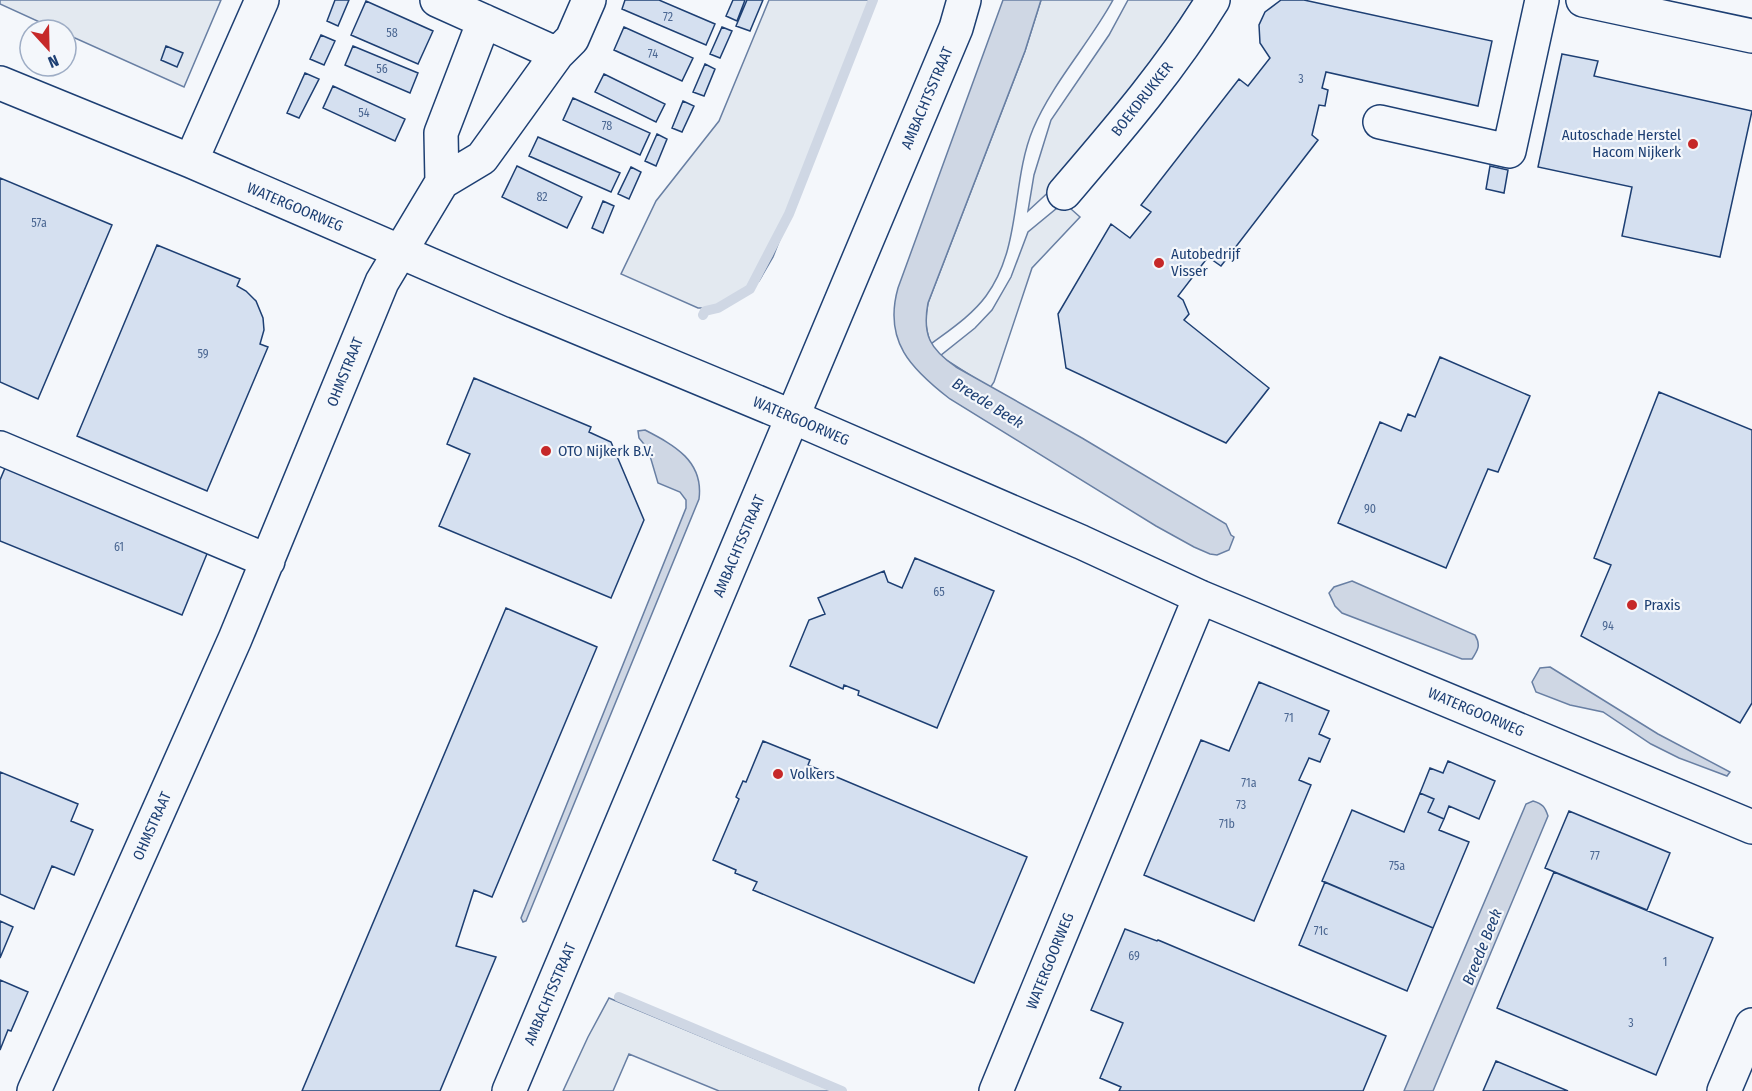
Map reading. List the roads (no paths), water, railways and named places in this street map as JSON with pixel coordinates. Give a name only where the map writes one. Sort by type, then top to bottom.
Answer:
[{"type":"street","points":[[191,161],[262,0]]},
{"type":"street","points":[[437,0],[558,54]]},
{"type":"street","points":[[400,252],[442,182],[482,158],[558,54],[572,39],[589,0]]},
{"type":"street","name":"AMBACHTSSTRAAT","points":[[509,1091],[956,28],[964,0]]},
{"type":"street","name":"BOEKDRUKKER","points":[[1064,193],[1131,115],[1198,25],[1213,0]]},
{"type":"street","points":[[1380,122],[1509,151],[1542,0]]},
{"type":"street","points":[[1583,0],[1752,36]]},
{"type":"street","points":[[442,182],[441,133],[484,21]]},
{"type":"street","name":"WATERGOORWEG","points":[[0,82],[793,417],[1082,542],[1200,597],[1752,827]]},
{"type":"street","name":"OHMSTRAAT","points":[[34,1091],[235,639],[382,282],[400,252]]},
{"type":"street","points":[[0,448],[268,561]]},
{"type":"street","name":"WATERGOORWEG","points":[[996,1091],[1200,597]]},
{"type":"street","points":[[1724,1091],[1752,1025]]},
{"type":"water","name":"Breede Beek","points":[[1003,0],[1041,0],[1025,51],[928,303],[927,333],[934,347],[956,367],[1082,438],[1226,524],[1234,537],[1229,550],[1217,555],[1194,547],[1156,526],[950,399],[912,365],[898,339],[894,323],[894,307],[898,288]]},
{"type":"water","points":[[645,430],[676,448],[692,464],[697,474],[699,499],[526,921],[523,922],[521,918],[686,508],[686,500],[680,492],[658,483],[648,449],[639,438],[638,431]]},
{"type":"water","points":[[1352,581],[1475,635],[1478,645],[1474,656],[1472,659],[1462,659],[1342,613],[1335,606],[1329,593],[1334,587]]},
{"type":"water","points":[[1550,667],[1658,734],[1730,772],[1727,776],[1679,758],[1651,744],[1603,712],[1570,705],[1536,692],[1532,682],[1540,668]]},
{"type":"water","name":"Breede Beek","points":[[1533,801],[1543,806],[1548,816],[1433,1091],[1404,1091],[1526,804]]},
{"type":"waterway","points":[[703,315],[705,311],[718,308],[750,289],[789,214],[873,0]]},
{"type":"waterway","points":[[619,997],[842,1091]]},
{"type":"place","name":"Autoschade Herstel Hacom Nijkerk","points":[[1693,144]]},
{"type":"place","name":"Autobedrijf Visser","points":[[1159,263]]},
{"type":"place","name":"OTO Nijkerk B.V.","points":[[546,451]]},
{"type":"place","name":"Praxis","points":[[1632,605]]},
{"type":"place","name":"Volkers","points":[[778,774]]}]
